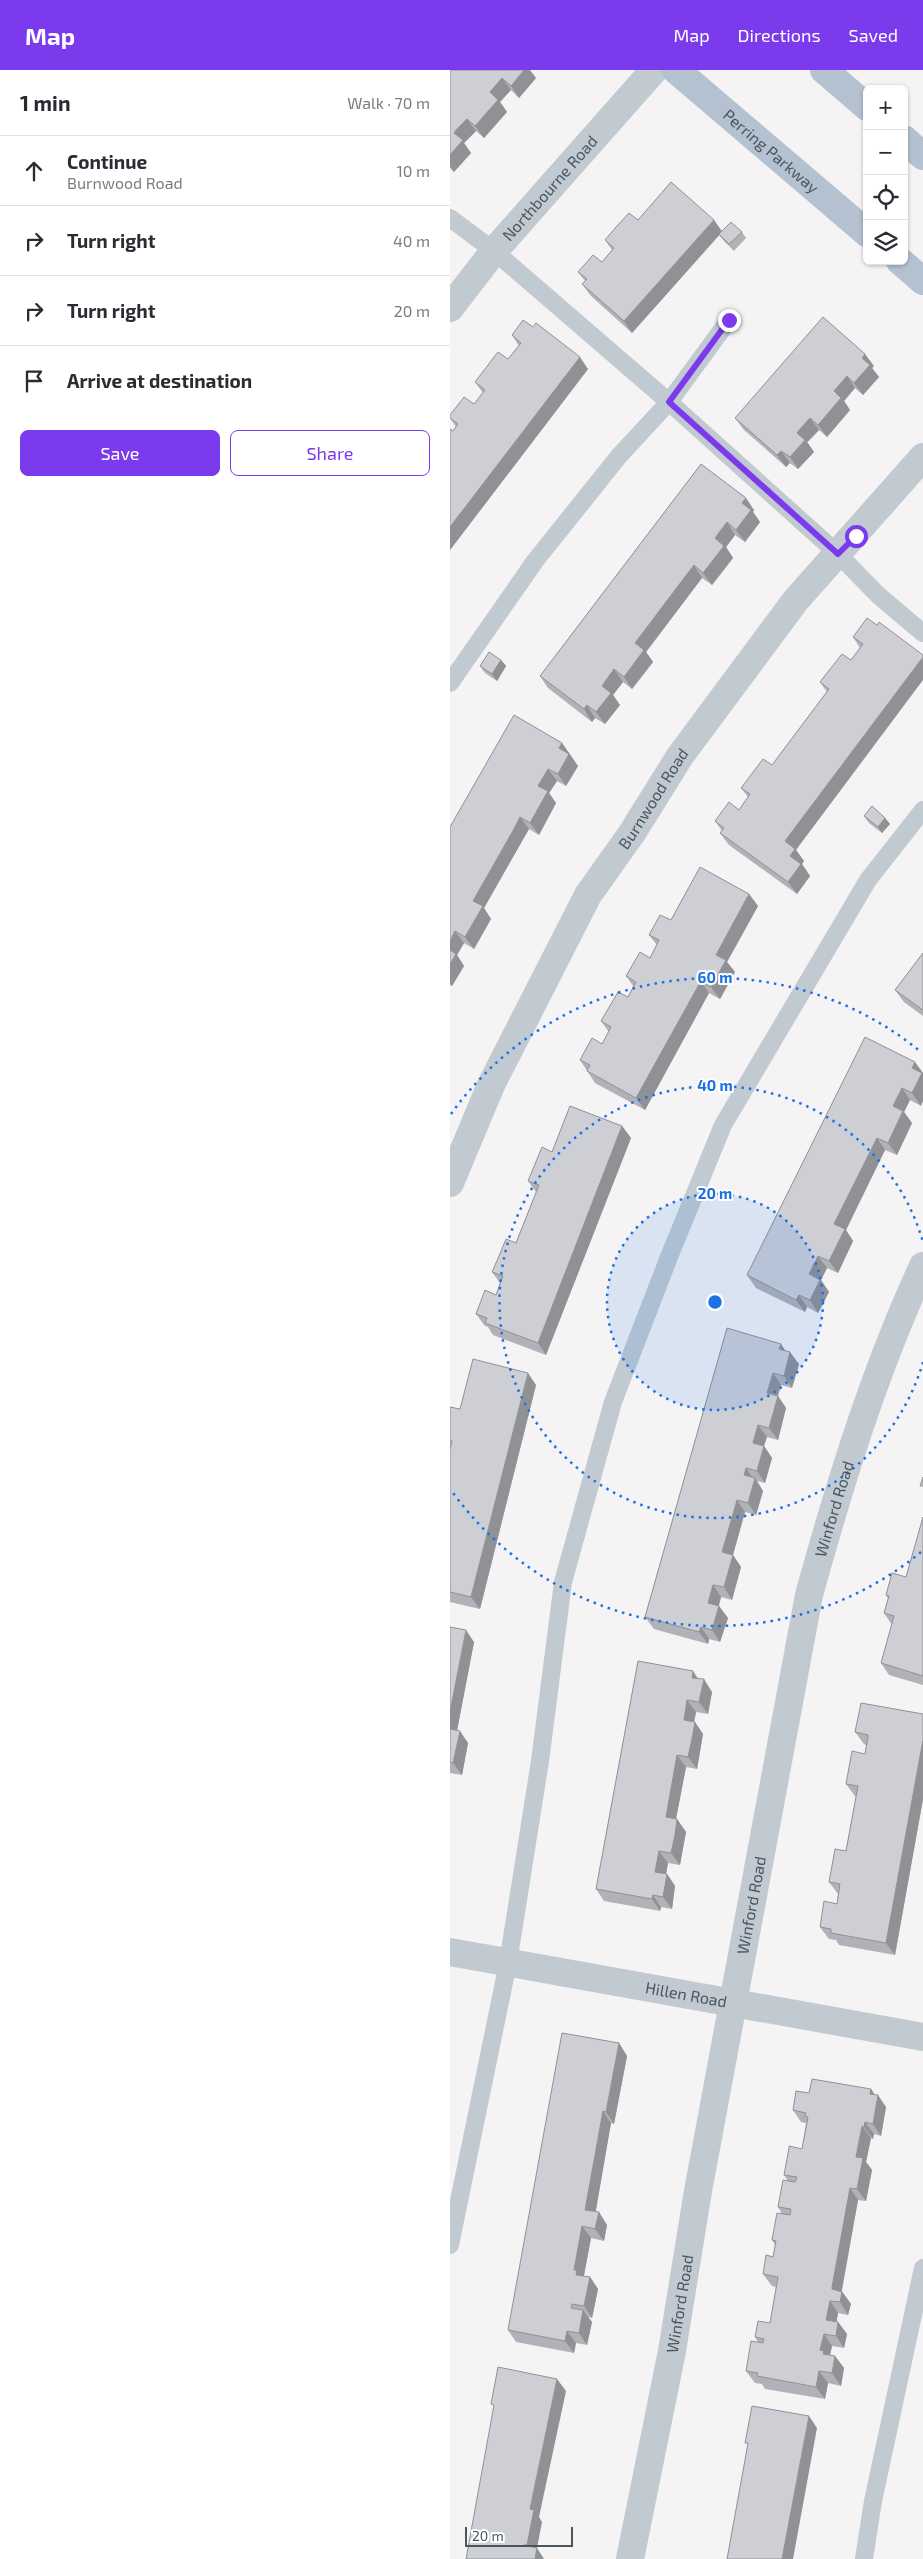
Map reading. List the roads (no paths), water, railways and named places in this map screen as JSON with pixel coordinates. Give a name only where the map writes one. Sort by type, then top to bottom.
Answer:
[{"type":"main road","name":"Perring Parkway","points":[[676,70],[863,230]]},
{"type":"main road","points":[[824,70],[863,104]]},
{"type":"main road","points":[[908,143],[923,156]]},
{"type":"main road","points":[[905,265],[923,281]]},
{"type":"street","name":"Northbourne Road","points":[[450,308],[494,251],[654,70]]},
{"type":"street","name":"Burnwood Road","points":[[450,1184],[491,1085],[588,896],[632,833],[680,756],[796,600],[923,457]]},
{"type":"street","name":"Winford Road","points":[[630,2559],[672,2351],[698,2191],[735,2003],[781,1734],[809,1595],[831,1514],[863,1417],[893,1334],[923,1266]]},
{"type":"street","name":"Hillen Road","points":[[450,1952],[923,2037]]},
{"type":"lane","points":[[450,218],[494,251],[669,402],[838,554],[878,595],[923,632]]},
{"type":"lane","points":[[450,683],[535,561],[619,456],[669,402],[729,320]]},
{"type":"lane","points":[[450,2245],[508,1963],[540,1762],[563,1582],[613,1402],[723,1125],[868,880],[923,810]]},
{"type":"lane","points":[[864,2559],[874,2501],[923,2268]]}]
